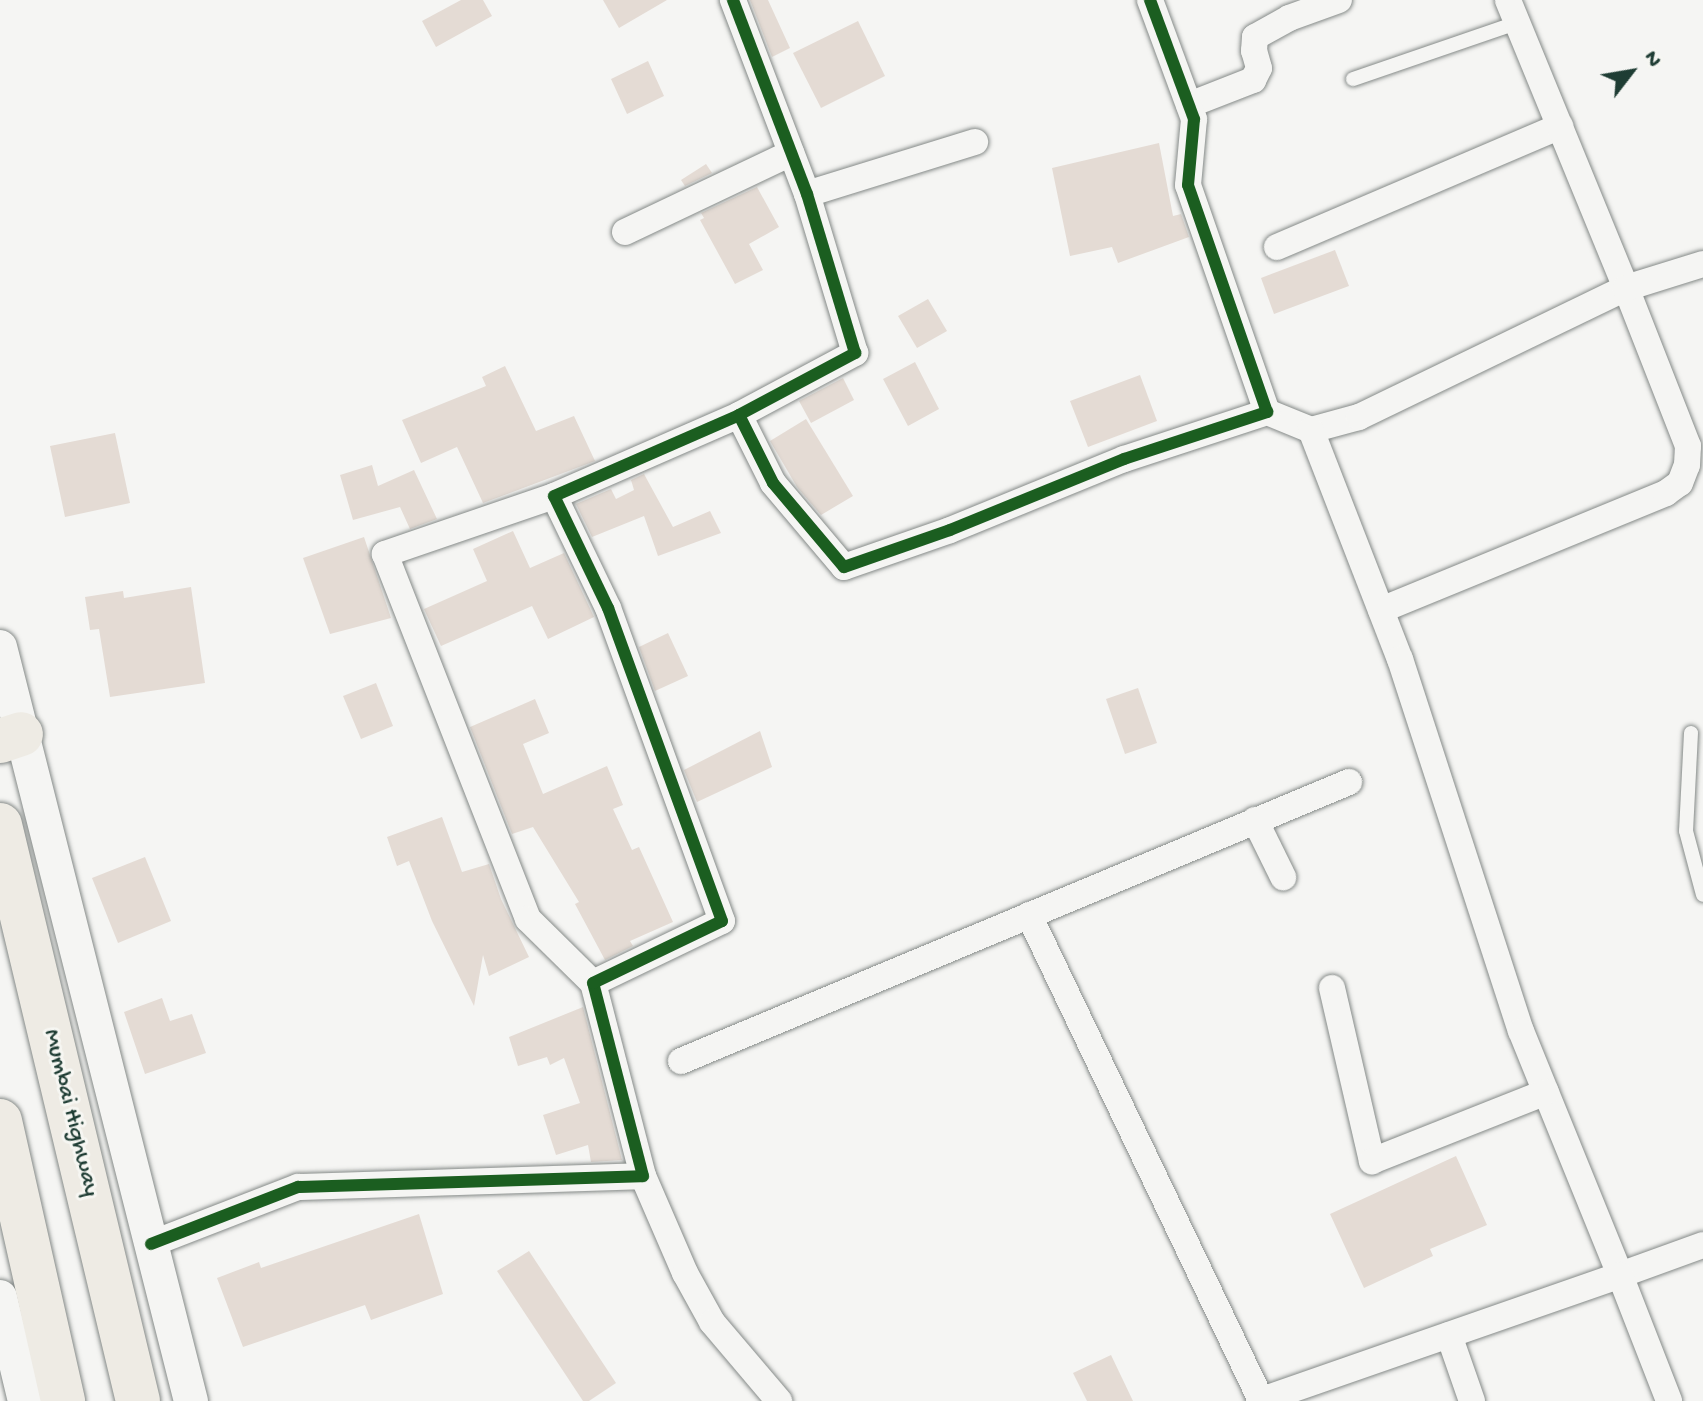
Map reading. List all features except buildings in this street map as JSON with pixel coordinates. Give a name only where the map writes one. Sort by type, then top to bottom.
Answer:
[{"type":"highway","name":"Mumbai Highway","points":[[0,825],[138,1401]]},
{"type":"highway","points":[[0,1121],[63,1401]]},
{"type":"street","points":[[733,0],[807,194],[855,353],[739,415],[554,496],[385,554],[528,919],[593,983],[643,1176],[685,1273],[712,1322],[779,1401]]},
{"type":"street","points":[[1150,0],[1194,119],[1188,185],[1267,412]]},
{"type":"street","points":[[1189,105],[1253,80],[1259,68],[1254,51],[1255,37],[1289,18],[1339,0]]},
{"type":"street","points":[[1381,610],[1666,493],[1680,483],[1687,465],[1688,446],[1512,11]]},
{"type":"street","points":[[1277,247],[1560,126]]},
{"type":"street","points":[[807,194],[975,142]]},
{"type":"street","points":[[625,232],[791,153]]},
{"type":"street","points":[[739,415],[773,483],[844,567],[950,530],[1124,459],[1267,412],[1311,430],[1359,417],[1626,288],[1703,264]]},
{"type":"street","points":[[1311,430],[1381,610],[1521,1031],[1669,1401]]},
{"type":"street","points":[[554,496],[608,608],[722,921],[593,983]]},
{"type":"street","points":[[0,647],[10,737],[151,1244],[191,1401]]},
{"type":"street","points":[[681,1061],[1349,782]]},
{"type":"street","points":[[1255,820],[1283,877]]},
{"type":"street","points":[[1029,915],[1260,1400],[1703,1245]]},
{"type":"street","points":[[1332,988],[1372,1161],[1546,1092]]},
{"type":"street","points":[[151,1244],[298,1187],[643,1176]]},
{"type":"street","points":[[0,1297],[25,1401]]},
{"type":"street","points":[[1449,1335],[1472,1401]]},
{"type":"lane","points":[[1353,79],[1512,11]]},
{"type":"lane","points":[[1691,733],[1686,831],[1703,895]]},
{"type":"cycle path","points":[[151,1244],[298,1187],[643,1176],[593,983],[722,921],[608,608],[554,496],[739,415],[855,353],[807,194],[733,0]]},
{"type":"cycle path","points":[[739,415],[773,483],[844,567],[950,530],[1124,459],[1267,412],[1188,185],[1194,119],[1150,0]]}]
